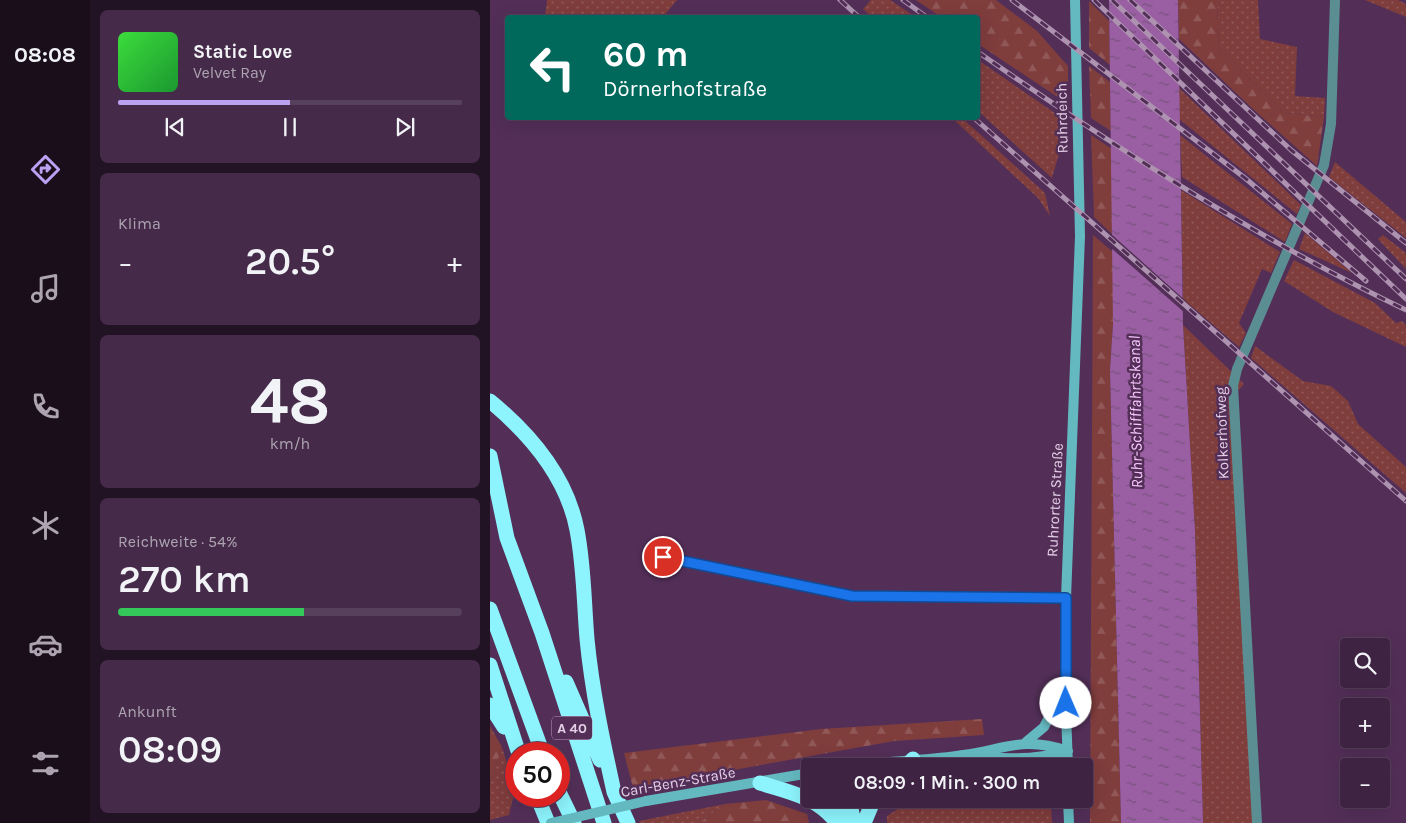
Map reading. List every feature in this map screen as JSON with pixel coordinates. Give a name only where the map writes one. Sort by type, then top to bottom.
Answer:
[{"type":"highway","points":[[490,401],[531,438],[549,464],[566,496],[577,528],[582,562],[587,640],[600,723],[614,792]]},
{"type":"highway","name":"A 40","points":[[490,456],[507,538],[542,633],[604,823]]},
{"type":"highway","name":"A 40","points":[[490,609],[539,742]]},
{"type":"highway","points":[[542,633],[579,709],[628,823]]},
{"type":"highway","points":[[490,665],[515,742]]},
{"type":"highway","points":[[490,705],[512,742]]},
{"type":"highway","points":[[760,783],[807,798],[823,808],[837,823]]},
{"type":"highway","points":[[542,807],[550,823]]},
{"type":"highway","points":[[566,807],[574,823]]},
{"type":"highway","points":[[837,808],[841,823]]},
{"type":"highway","points":[[851,808],[854,823]]},
{"type":"highway","points":[[864,823],[870,808]]},
{"type":"main road","name":"Ruhrdeich","points":[[1075,0],[1080,236]]},
{"type":"main road","name":"Ruhrorter Straße","points":[[1068,758],[1065,685],[1066,598],[1080,236]]},
{"type":"main road","points":[[1026,742],[1044,728],[1065,685]]},
{"type":"main road","points":[[942,758],[1026,742],[1047,744],[1068,751]]},
{"type":"main road","points":[[1043,758],[1068,751]]},
{"type":"main road","points":[[962,755],[989,758]]},
{"type":"main road","name":"Carl-Benz-Straße","points":[[550,823],[646,801],[801,775]]},
{"type":"main road","points":[[1068,808],[1069,823]]},
{"type":"street","name":"Kolkerhofweg","points":[[1257,823],[1234,386],[1237,369],[1324,165],[1331,124],[1335,0]]},
{"type":"street","points":[[663,557],[852,596],[1066,598]]},
{"type":"green space","points":[[547,0],[677,0],[665,15],[545,15]]},
{"type":"green space","points":[[871,0],[890,0],[913,15],[870,15],[863,9]]},
{"type":"green space","points":[[916,0],[996,0],[1037,31],[1068,66],[1068,104],[980,45],[980,15],[938,15]]},
{"type":"green space","points":[[1178,0],[1217,0],[1219,48],[1284,113],[1324,117],[1317,166],[1179,39]]},
{"type":"green space","points":[[1217,0],[1258,0],[1260,39],[1297,47],[1295,96],[1325,98],[1324,117],[1284,113],[1219,48]]},
{"type":"green space","points":[[1365,0],[1398,0],[1406,4],[1406,17]]},
{"type":"green space","points":[[1089,1],[1109,21],[1110,65],[1089,48]]},
{"type":"green space","points":[[980,61],[1068,122],[1052,178],[980,113]]},
{"type":"green space","points":[[1089,66],[1110,82],[1111,131],[1091,118]]},
{"type":"green space","points":[[1179,88],[1301,205],[1297,214],[1179,119]]},
{"type":"green space","points":[[954,120],[964,120],[1045,193],[1050,216],[1038,198]]},
{"type":"green space","points":[[1091,135],[1112,149],[1112,234],[1094,217]]},
{"type":"green space","points":[[1180,135],[1292,224],[1285,242],[1182,177]]},
{"type":"green space","points":[[1335,162],[1406,222],[1406,238],[1329,177]]},
{"type":"green space","points":[[1181,190],[1280,252],[1271,273],[1262,269],[1239,323],[1246,333],[1239,347],[1183,299]]},
{"type":"green space","points":[[1305,233],[1352,273],[1299,249]]},
{"type":"green space","points":[[1093,235],[1113,252],[1113,324],[1110,370],[1121,823],[1090,823],[1090,808],[1093,808],[1093,758],[1090,758]]},
{"type":"green space","points":[[1383,235],[1406,253],[1406,269],[1378,239]]},
{"type":"green space","points":[[1294,260],[1375,303],[1396,323],[1402,321],[1406,325],[1406,347],[1333,312],[1284,281]]},
{"type":"green space","points":[[1183,325],[1244,384],[1237,392],[1260,823],[1203,823],[1195,530]]},
{"type":"green space","points":[[1255,346],[1303,381],[1331,386],[1348,401],[1358,424],[1406,467],[1406,493],[1251,358]]},
{"type":"green space","points":[[982,719],[984,735],[894,741],[633,788],[624,753],[821,729]]},
{"type":"green space","points":[[490,726],[502,747],[490,783]]},
{"type":"green space","points":[[502,747],[505,757],[505,807],[511,807],[509,815],[490,820],[490,783]]},
{"type":"green space","points":[[766,800],[807,814],[809,823],[699,823],[725,804]]},
{"type":"green space","points":[[725,804],[699,823],[640,823],[639,821]]},
{"type":"green space","points":[[899,808],[1051,808],[1052,823],[887,823],[887,816]]},
{"type":"water","name":"Ruhr-Schifffahrtskanal","points":[[1109,0],[1178,0],[1183,325],[1195,530],[1203,823],[1121,823],[1110,370],[1113,324]]},
{"type":"pier","points":[[1110,233],[1186,301],[1185,313],[1110,247]]},
{"type":"railway","points":[[840,0],[857,15]]},
{"type":"railway","points":[[903,0],[924,15]]},
{"type":"railway","points":[[1012,0],[1245,178],[1366,281]]},
{"type":"railway","points":[[1094,0],[1406,299]]},
{"type":"railway","points":[[1112,0],[1406,279]]},
{"type":"railway","points":[[1130,0],[1291,150],[1406,243]]},
{"type":"railway","points":[[980,53],[1081,122],[1187,190],[1295,253],[1406,310]]},
{"type":"railway","points":[[976,120],[1406,501]]},
{"type":"route","points":[[663,557],[852,596],[1066,598],[1066,703]]}]
